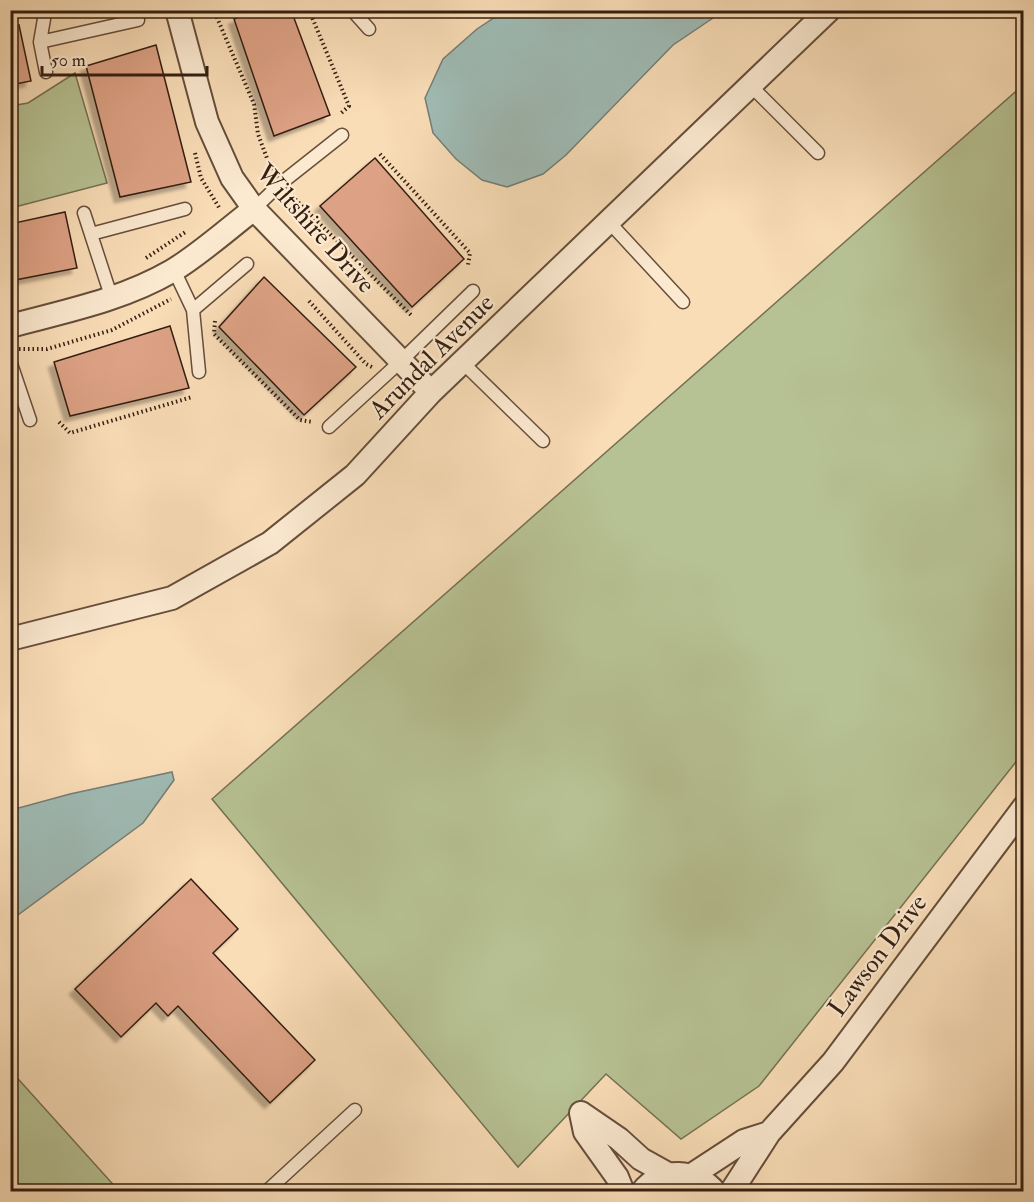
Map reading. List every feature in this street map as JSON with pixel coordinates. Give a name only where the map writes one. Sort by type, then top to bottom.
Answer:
[{"type":"street","name":"Wiltshire Drive","points":[[177,10],[207,122],[232,178],[254,209],[431,392]]},
{"type":"street","name":"Arundal Avenue","points":[[10,639],[172,597],[270,543],[356,475],[431,392],[829,10]]},
{"type":"street","points":[[10,326],[112,299],[174,270],[254,209]]},
{"type":"street","name":"Lawson Drive","points":[[730,1191],[770,1133],[833,1062],[1023,807]]},
{"type":"street","points":[[623,1191],[617,1177],[585,1132],[581,1113],[620,1139],[641,1159],[668,1174]]},
{"type":"street","name":"Lawson Drive","points":[[692,1175],[744,1141],[770,1133]]},
{"type":"street","points":[[642,1191],[668,1174],[680,1173],[692,1175],[704,1181],[715,1191]]},
{"type":"lane","points":[[42,10],[44,19],[40,42],[46,72]]},
{"type":"lane","points":[[352,10],[369,29]]},
{"type":"lane","points":[[40,42],[138,20]]},
{"type":"lane","points":[[751,86],[818,153]]},
{"type":"lane","points":[[254,209],[280,184],[342,135]]},
{"type":"lane","points":[[91,234],[185,208]]},
{"type":"lane","points":[[84,213],[112,299]]},
{"type":"lane","points":[[609,222],[683,302]]},
{"type":"lane","points":[[193,310],[247,264]]},
{"type":"lane","points":[[174,270],[193,310],[199,372]]},
{"type":"lane","points":[[329,427],[473,291]]},
{"type":"lane","points":[[10,361],[30,420]]},
{"type":"lane","points":[[462,362],[543,441]]},
{"type":"lane","points":[[266,1191],[355,1110]]},
{"type":"path","points":[[309,10],[349,106],[340,114]]},
{"type":"path","points":[[215,13],[254,104],[258,134],[273,177],[412,316]]},
{"type":"path","points":[[192,144],[201,178],[220,210],[211,216]]},
{"type":"path","points":[[380,154],[470,253],[468,265]]},
{"type":"path","points":[[137,263],[193,228]]},
{"type":"path","points":[[22,348],[47,349],[112,330],[153,310],[184,291]]},
{"type":"path","points":[[306,298],[366,364],[378,371]]},
{"type":"path","points":[[215,321],[214,334],[300,420],[313,422]]},
{"type":"path","points":[[59,422],[70,433],[192,397]]},
{"type":"path","points":[[10,443],[16,439]]},
{"type":"green space","points":[[75,73],[107,183],[11,208],[11,106],[28,103]]},
{"type":"green space","points":[[1023,85],[1023,753],[759,1086],[681,1139],[606,1074],[518,1167],[212,799]]},
{"type":"green space","points":[[11,1071],[119,1191],[11,1191]]},
{"type":"water","points":[[504,11],[720,11],[673,45],[566,155],[543,174],[507,187],[482,180],[456,159],[433,133],[425,98],[443,59],[477,29]]},
{"type":"water","points":[[172,772],[174,780],[143,823],[11,920],[11,810],[70,794]]},
{"type":"building","points":[[256,10],[291,10],[330,115],[274,136],[234,19]]},
{"type":"building","points":[[19,25],[31,81],[10,85],[10,27]]},
{"type":"building","points":[[156,45],[191,182],[120,197],[86,66]]},
{"type":"building","points":[[375,158],[464,259],[412,307],[320,206]]},
{"type":"building","points":[[65,212],[77,268],[10,281],[10,224]]},
{"type":"building","points":[[264,277],[356,367],[304,415],[219,327]]},
{"type":"building","points":[[170,326],[189,388],[70,416],[54,362]]},
{"type":"building","points":[[191,879],[238,929],[213,953],[315,1060],[270,1103],[178,1006],[168,1016],[156,1003],[121,1037],[75,989]]}]
